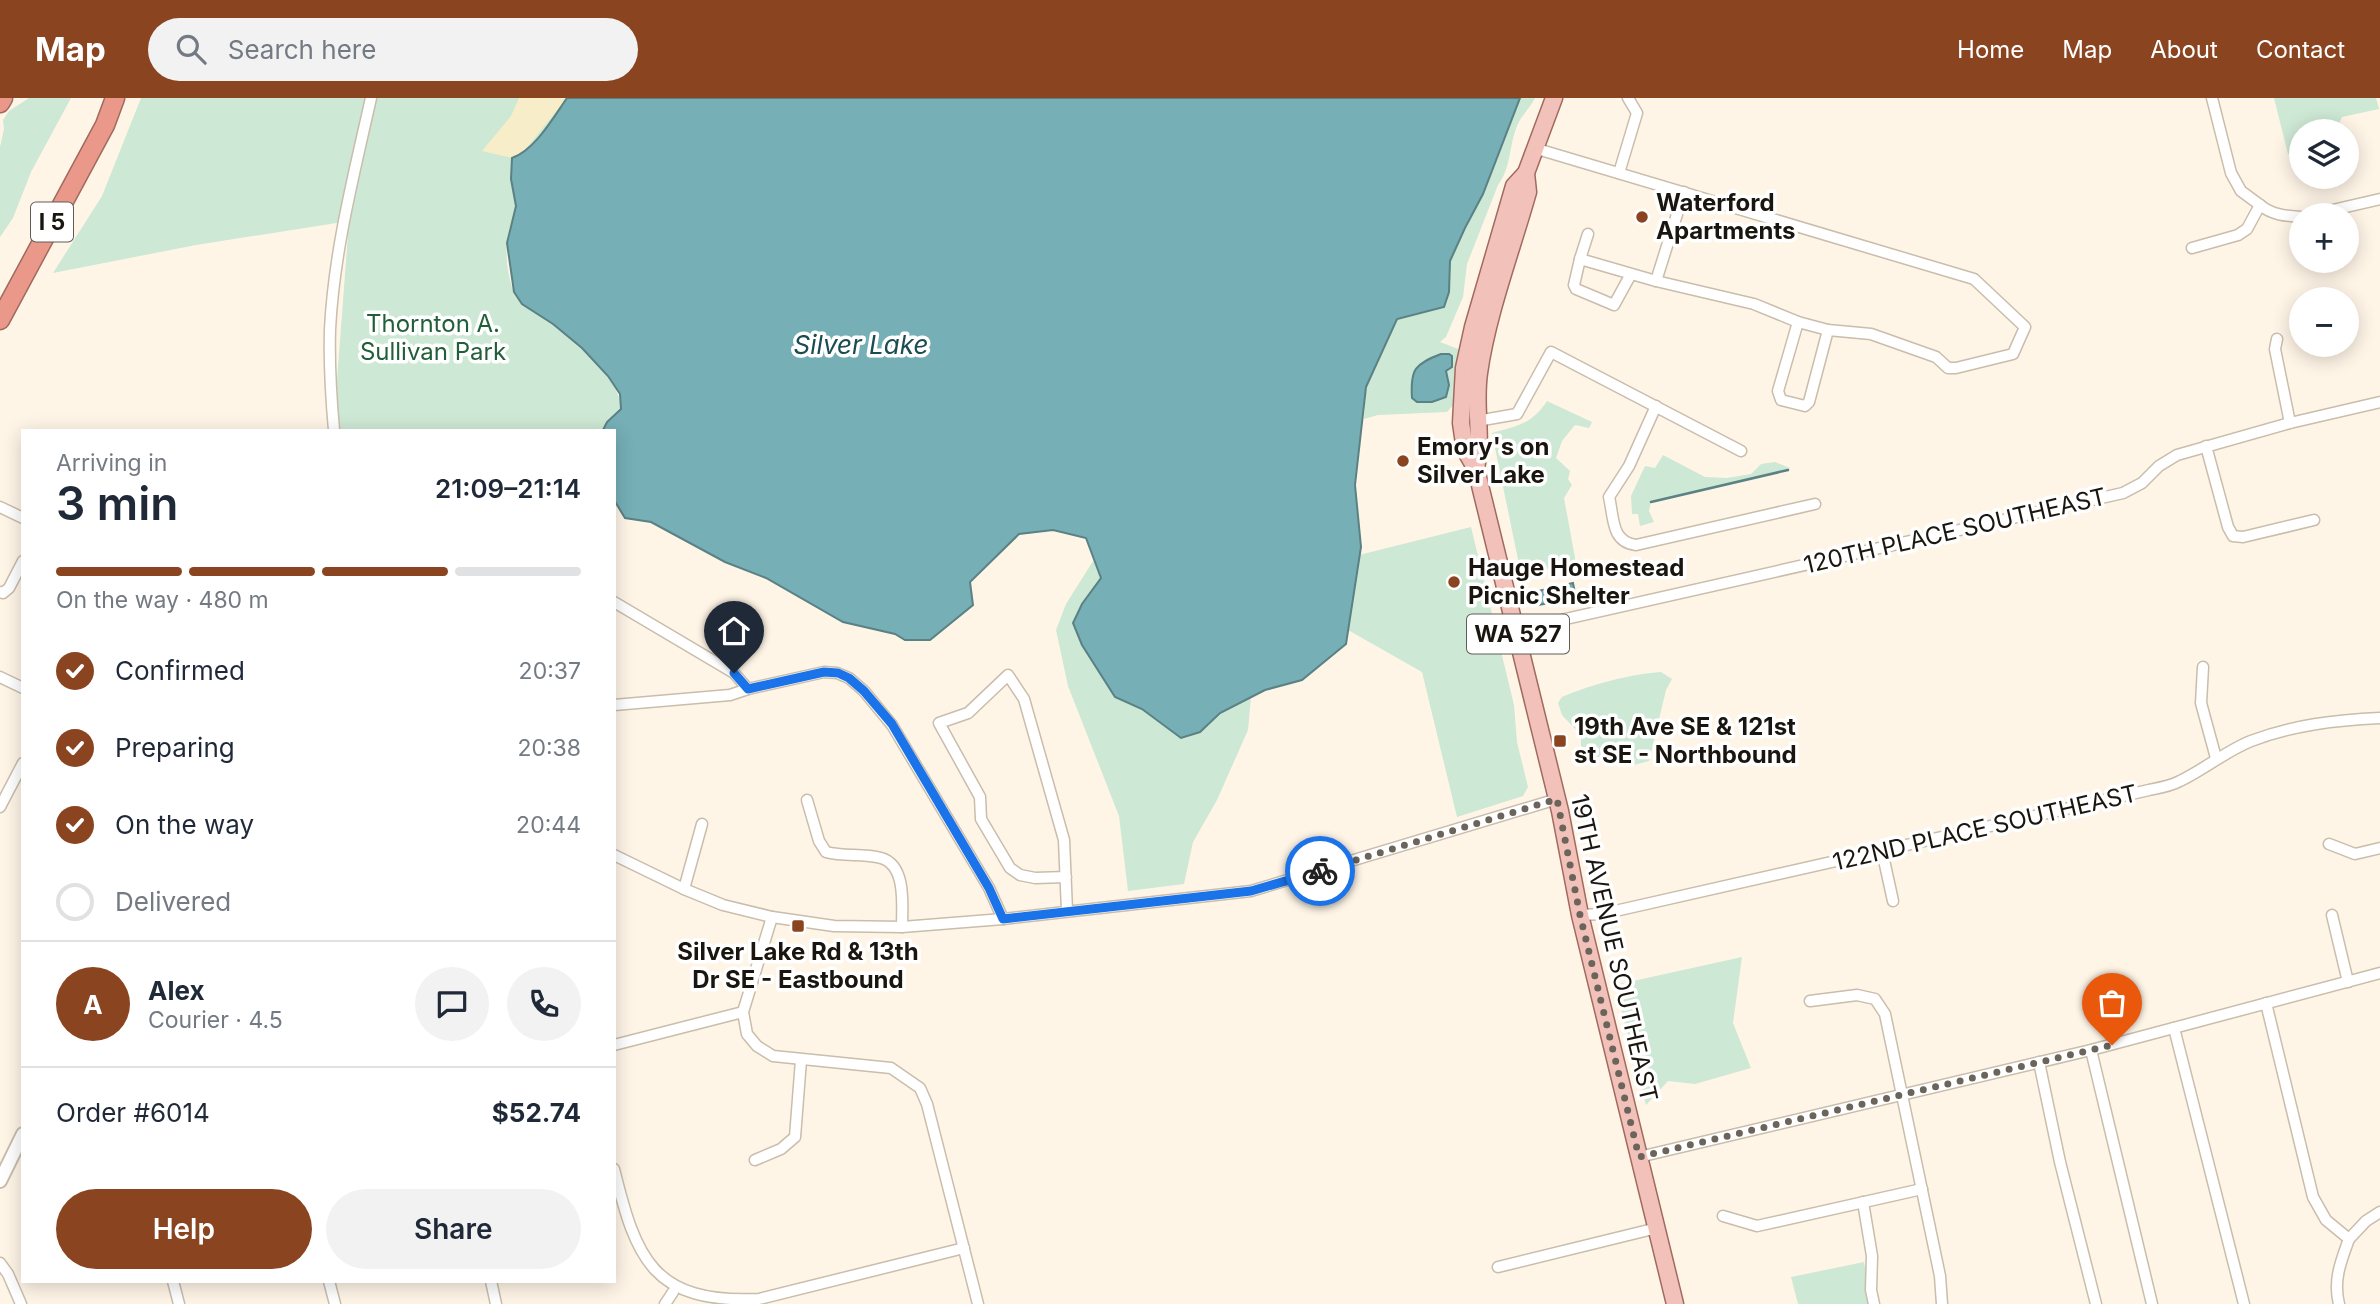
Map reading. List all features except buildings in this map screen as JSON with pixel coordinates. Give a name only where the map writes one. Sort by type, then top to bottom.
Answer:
[{"type":"highway","points":[[0,103],[3,98]]},
{"type":"highway","name":"I 5","points":[[0,320],[104,125],[115,98]]},
{"type":"main road","name":"19TH AVENUE SOUTHEAST","points":[[1476,470],[1480,447],[1477,421],[1478,375],[1484,345],[1528,192],[1526,173],[1554,98]]},
{"type":"main road","name":"19TH AVENUE SOUTHEAST","points":[[1526,173],[1514,186],[1473,327],[1464,368],[1461,423],[1465,450],[1476,470],[1517,630],[1557,799],[1580,915],[1675,1304]]},
{"type":"street","points":[[334,429],[330,384],[332,311],[348,203],[371,98]]},
{"type":"street","points":[[1619,173],[1637,113],[1628,98]]},
{"type":"street","points":[[2212,98],[2231,173],[2241,191],[2267,211],[2289,216]]},
{"type":"street","points":[[1534,148],[1974,279],[2025,327],[2013,354],[1948,368],[1936,357],[1871,334],[1828,330],[1798,322],[1754,304],[1656,281],[1580,259]]},
{"type":"street","points":[[1656,281],[1684,192]]},
{"type":"street","points":[[2359,204],[2380,199]]},
{"type":"street","points":[[2192,248],[2238,235],[2247,229],[2259,205]]},
{"type":"street","points":[[1588,234],[1573,282],[1576,289],[1614,305],[1618,302],[1630,274]]},
{"type":"street","points":[[1798,322],[1778,391],[1781,400],[1799,406],[1805,407],[1809,402],[1828,330]]},
{"type":"street","points":[[2277,339],[2277,359],[2290,423]]},
{"type":"street","points":[[1477,421],[1517,414],[1551,352],[1741,451]]},
{"type":"street","name":"120TH PLACE SOUTHEAST","points":[[1517,630],[2123,492],[2142,483],[2159,466],[2177,454],[2380,402]]},
{"type":"street","points":[[1656,407],[1629,466],[1609,497],[1618,538],[1626,544],[1636,545],[1815,504]]},
{"type":"street","points":[[2206,446],[2228,527],[2233,536],[2243,537],[2314,520]]},
{"type":"street","points":[[0,507],[21,517]]},
{"type":"street","points":[[2,593],[9,588],[21,565]]},
{"type":"street","points":[[616,602],[734,673],[748,689]]},
{"type":"street","points":[[2203,667],[2201,703],[2216,758]]},
{"type":"street","points":[[616,705],[730,695],[824,672],[838,673],[849,678],[892,724],[989,888],[1003,919]]},
{"type":"street","points":[[1066,877],[1035,878],[1020,875],[1010,868],[981,818],[980,797],[939,723],[968,713],[1008,675],[1024,699],[1064,840],[1066,877],[1067,911]]},
{"type":"street","points":[[0,677],[21,687]]},
{"type":"street","name":"122ND PLACE SOUTHEAST","points":[[1580,915],[1602,914],[2149,790],[2179,782],[2216,758],[2250,741],[2328,721],[2380,718]]},
{"type":"street","points":[[0,807],[21,767]]},
{"type":"street","points":[[616,856],[723,905],[834,926],[902,927],[1003,919],[1251,891],[1557,799]]},
{"type":"street","points":[[807,800],[818,841],[826,852],[882,858],[891,864],[901,883],[902,927]]},
{"type":"street","points":[[684,889],[702,824]]},
{"type":"street","points":[[2329,844],[2355,854],[2380,848]]},
{"type":"street","points":[[1882,851],[1893,901]]},
{"type":"street","points":[[2332,915],[2348,982]]},
{"type":"street","points":[[772,916],[743,1012],[747,1034],[757,1046],[772,1056],[891,1068],[920,1088],[927,1104],[978,1304]]},
{"type":"street","points":[[1639,1157],[2091,1050],[2380,973]]},
{"type":"street","points":[[1811,1001],[1857,995],[1875,999],[1885,1014],[1940,1276],[1942,1304]]},
{"type":"street","points":[[2266,1003],[2313,1197],[2326,1220],[2349,1239]]},
{"type":"street","points":[[616,1044],[743,1012]]},
{"type":"street","points":[[2174,1028],[2244,1304]]},
{"type":"street","points":[[2091,1050],[2152,1304]]},
{"type":"street","points":[[755,1160],[781,1149],[795,1137],[801,1060]]},
{"type":"street","points":[[2039,1062],[2060,1163],[2096,1304]]},
{"type":"street","points":[[0,1181],[21,1138]]},
{"type":"street","points":[[616,1177],[638,1246],[657,1277],[673,1292],[706,1302],[736,1303],[964,1248]]},
{"type":"street","points":[[1723,1216],[1757,1226],[1922,1189]]},
{"type":"street","points":[[1863,1202],[1872,1256],[1871,1290],[1874,1304]]},
{"type":"street","points":[[2339,1304],[2336,1292],[2338,1268],[2349,1239],[2366,1221],[2380,1212]]},
{"type":"street","points":[[1498,1267],[1657,1228]]},
{"type":"street","points":[[0,1264],[8,1274],[21,1304]]},
{"type":"street","points":[[174,1283],[179,1304]]},
{"type":"street","points":[[330,1283],[335,1304]]},
{"type":"street","points":[[491,1283],[496,1304]]},
{"type":"street","points":[[665,1304],[673,1292]]},
{"type":"green space","points":[[29,98],[71,98],[31,172],[13,218],[0,237],[0,147],[3,120],[9,111]]},
{"type":"green space","name":"Thornton A. Sullivan Park","points":[[141,98],[567,98],[511,179],[516,205],[507,238],[508,272],[512,288],[521,302],[568,335],[603,369],[612,381],[622,409],[607,422],[604,429],[340,429],[336,394],[349,221],[196,245],[53,273],[102,196]]},
{"type":"green space","points":[[1520,98],[1535,98],[1517,126],[1505,171],[1467,264],[1463,297],[1446,337],[1440,342],[1461,350],[1455,403],[1447,412],[1378,415],[1364,419],[1366,387],[1397,318],[1449,292],[1450,261],[1483,194]]},
{"type":"green space","points":[[2274,98],[2376,98],[2379,109],[2341,119],[2289,119],[2288,154]]},
{"type":"green space","points":[[1547,401],[1592,422],[1589,428],[1575,425],[1562,441],[1556,458],[1570,471],[1568,479],[1572,485],[1564,498],[1576,563],[1521,574],[1492,433],[1530,419]]},
{"type":"green space","points":[[1663,455],[1705,477],[1727,478],[1751,474],[1761,464],[1775,462],[1790,468],[1651,502],[1649,511],[1654,522],[1640,526],[1638,514],[1632,514],[1631,496],[1645,466],[1655,468]]},
{"type":"green space","points":[[1471,527],[1514,705],[1517,742],[1528,787],[1523,796],[1457,817],[1422,672],[1348,630],[1359,555]]},
{"type":"green space","points":[[1095,558],[1101,578],[1082,604],[1100,670],[1115,697],[1142,709],[1181,738],[1200,732],[1220,713],[1251,697],[1248,730],[1217,800],[1193,842],[1184,884],[1128,891],[1119,816],[1068,686],[1056,630],[1066,604]]},
{"type":"green space","points":[[1661,672],[1672,679],[1666,690],[1649,761],[1629,765],[1621,764],[1613,757],[1584,759],[1581,735],[1562,715],[1558,703],[1562,697],[1610,681]]},
{"type":"green space","points":[[1742,957],[1733,1023],[1751,1068],[1695,1084],[1668,1081],[1646,1105],[1615,985]]},
{"type":"green space","points":[[1864,1262],[1872,1304],[1798,1304],[1791,1277]]},
{"type":"sand","points":[[519,98],[567,98],[521,155],[512,158],[482,151],[511,116]]},
{"type":"water","name":"Silver Lake","points":[[567,98],[1520,98],[1483,194],[1450,261],[1449,292],[1444,307],[1397,319],[1366,387],[1355,485],[1361,547],[1346,644],[1302,680],[1265,690],[1220,713],[1200,732],[1181,738],[1142,709],[1115,697],[1082,645],[1073,623],[1082,604],[1101,578],[1086,538],[1053,530],[1019,534],[970,582],[973,605],[930,640],[905,640],[895,634],[843,622],[766,578],[725,562],[651,522],[625,518],[616,503],[616,429],[604,429],[621,409],[620,394],[608,376],[582,348],[553,324],[522,304],[514,292],[507,243],[516,206],[511,179],[512,158],[536,141]]},
{"type":"water","points":[[1441,354],[1452,356],[1452,367],[1446,371],[1449,385],[1446,397],[1432,402],[1417,402],[1412,398],[1413,374],[1425,361]]},
{"type":"water","points":[[1573,583],[1576,598],[1538,605],[1534,592]]},
{"type":"waterway","points":[[1651,502],[1788,470]]},
{"type":"way so far","points":[[1320,871],[1557,799],[1580,915],[1639,1157],[2112,1045]]},
{"type":"place","name":"Waterford Apartments","points":[[1642,217]]},
{"type":"place","name":"Emory's on Silver Lake","points":[[1403,461]]},
{"type":"place","name":"Hauge Homestead Picnic Shelter","points":[[1454,582]]},
{"type":"place","name":"19th Ave SE & 121st st SE - Northbound","points":[[1560,741]]},
{"type":"place","name":"Silver Lake Rd & 13th Dr SE - Eastbound","points":[[798,926]]},
{"type":"route","points":[[734,673],[748,689],[824,672],[838,673],[849,678],[864,691],[892,724],[989,888],[1003,919],[1251,891],[1320,871]]}]
